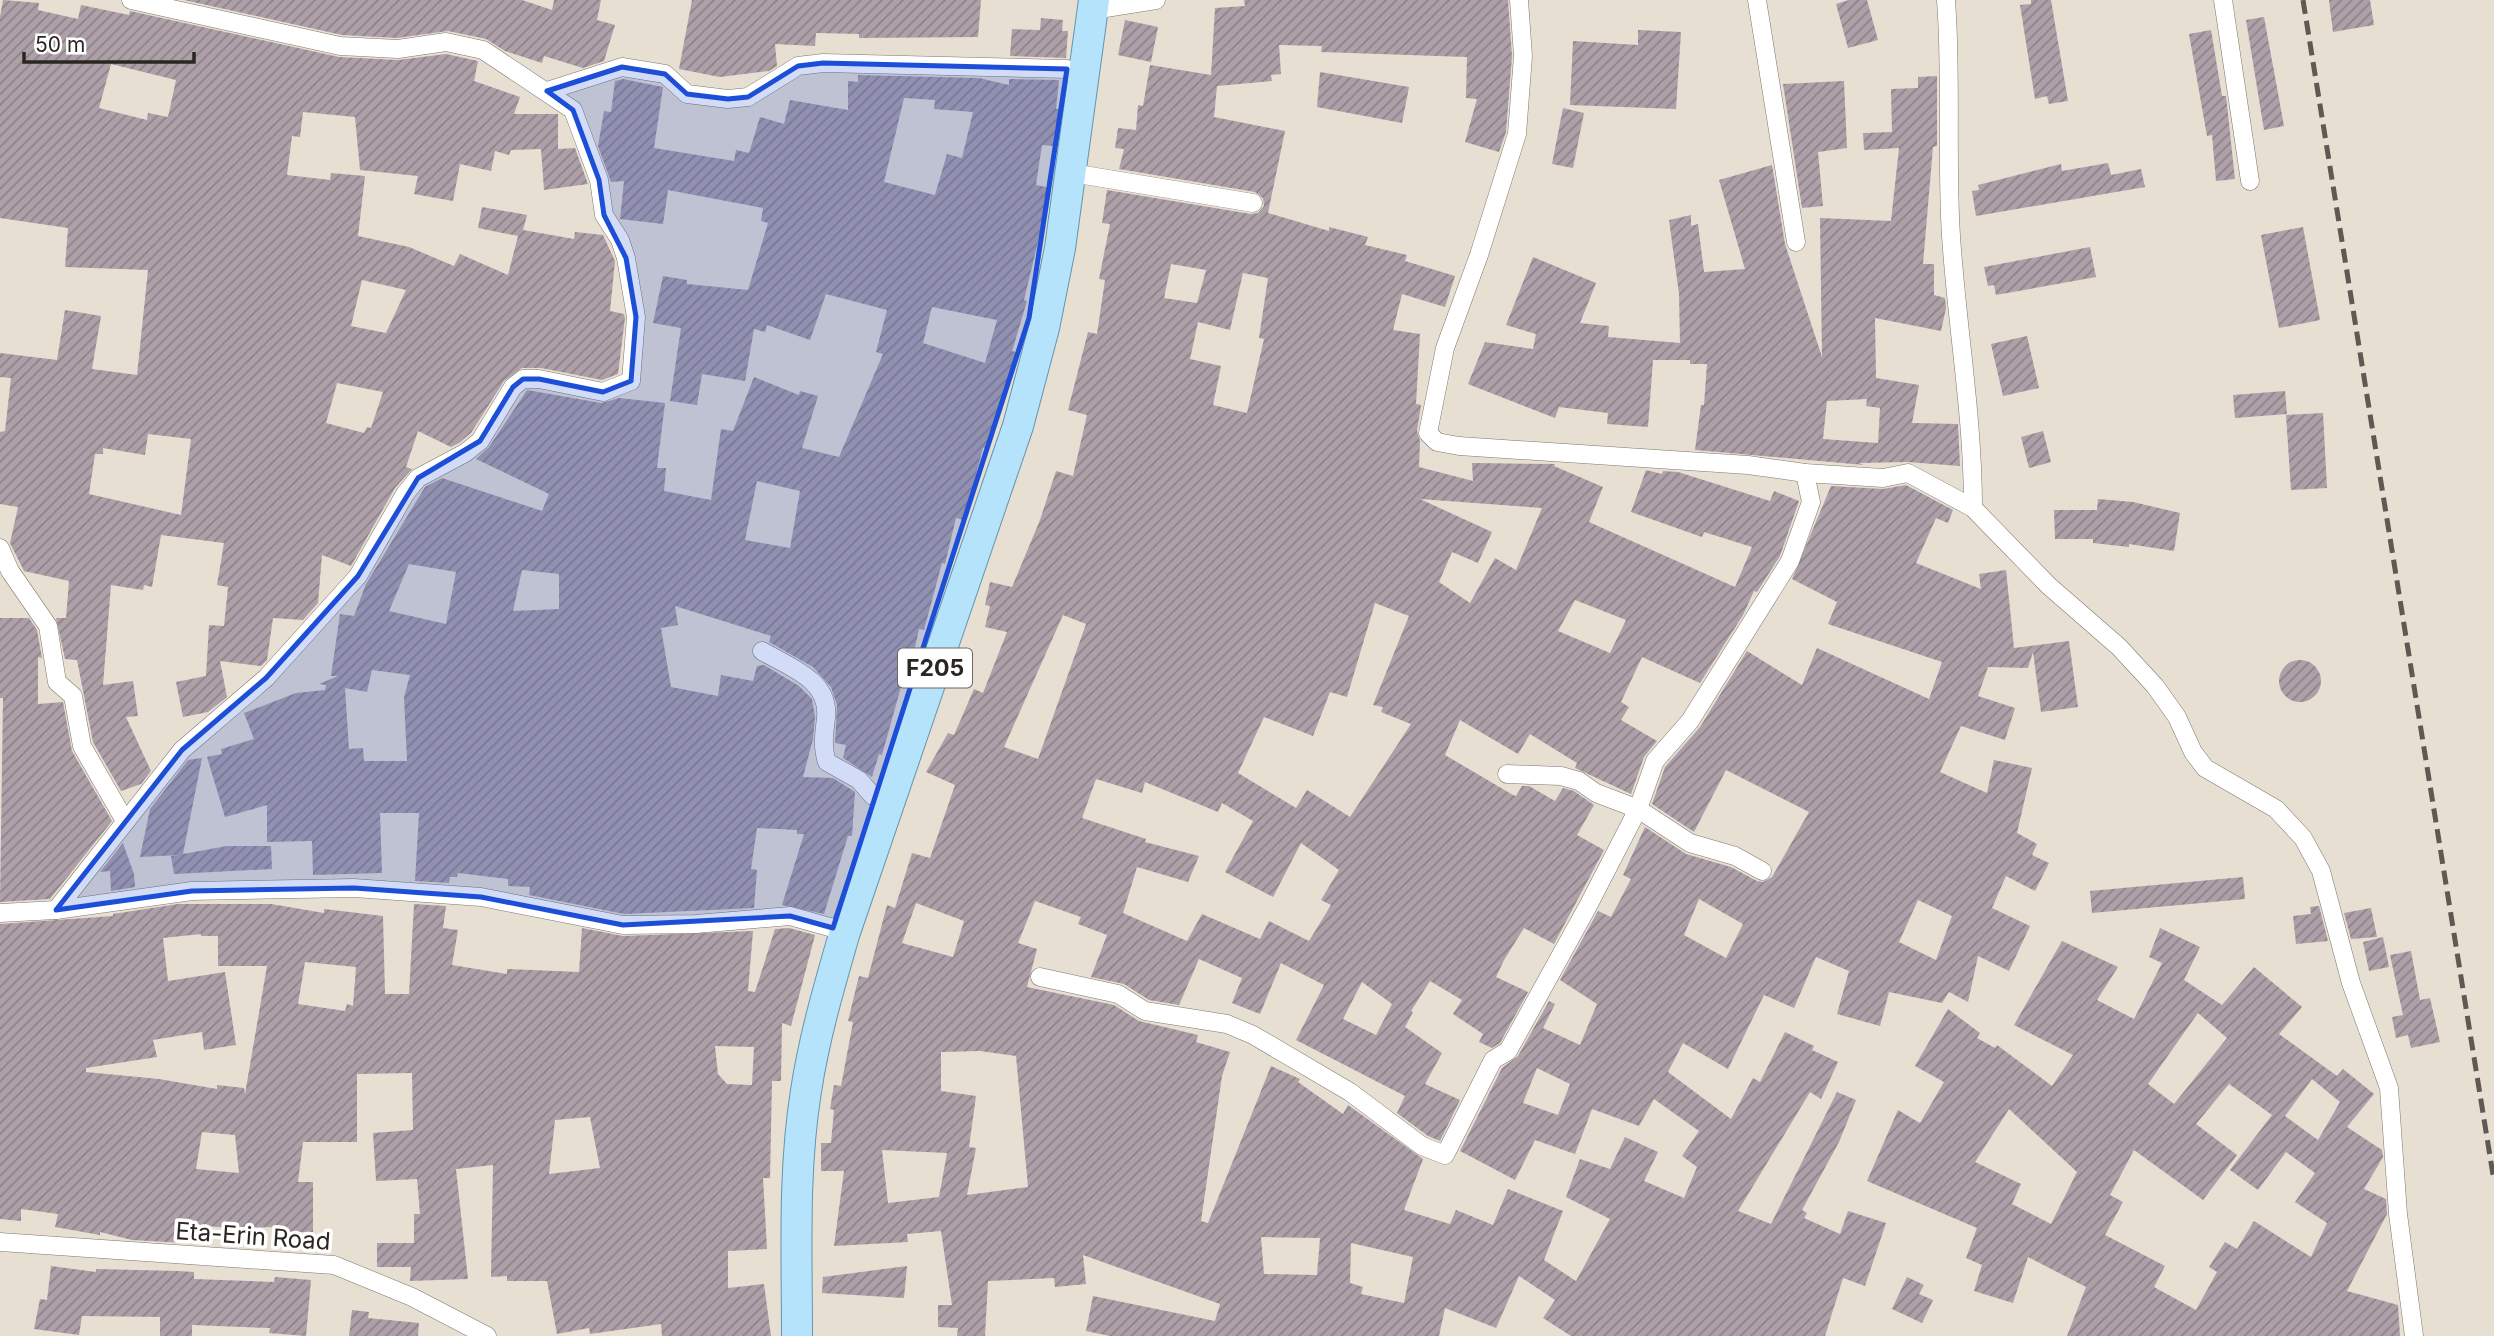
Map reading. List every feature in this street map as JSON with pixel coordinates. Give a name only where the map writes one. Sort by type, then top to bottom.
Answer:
[{"type":"main road","name":"F205","points":[[779,1336],[782,1138],[798,1041],[814,979],[1001,414],[1029,318],[1053,186],[1067,69],[1088,3]]},
{"type":"main road","name":"F205","points":[[797,1336],[800,1146],[806,1091],[822,1013],[848,923],[1018,426],[1044,328],[1072,173],[1088,3]]},
{"type":"street","points":[[56,910],[182,750],[266,678],[358,576],[405,494],[418,478],[465,453],[480,441],[513,387],[523,379],[539,379],[603,392],[631,381],[636,317],[626,258],[620,240],[604,215],[599,180],[573,110],[483,50],[466,44],[446,42],[398,49],[340,46],[131,0]]},
{"type":"street","points":[[1088,3],[1156,0]]},
{"type":"street","points":[[1519,0],[1523,56],[1517,134],[1479,255],[1445,348],[1429,433],[1437,442],[1459,446],[1748,465],[1805,473],[1883,478],[1908,473],[1973,508],[2049,586],[2119,647],[2155,686],[2177,717],[2193,752],[2204,768],[2276,809],[2303,838],[2321,871],[2351,983],[2389,1088],[2398,1214],[2414,1336]]},
{"type":"street","points":[[1757,0],[1796,242]]},
{"type":"street","points":[[1946,0],[1951,107],[1951,231],[1970,408],[1973,508]]},
{"type":"street","points":[[2223,0],[2250,181]]},
{"type":"street","points":[[547,92],[622,67],[665,74],[687,94],[729,99],[748,97],[798,66],[823,63],[871,62],[948,68],[1067,69]]},
{"type":"street","points":[[1072,173],[1252,203]]},
{"type":"street","points":[[1040,977],[1118,994],[1145,1012],[1227,1024],[1253,1035],[1350,1092],[1422,1146],[1445,1155],[1493,1060],[1508,1051],[1588,906],[1637,809],[1655,761],[1690,721],[1790,561],[1811,502],[1805,473]]},
{"type":"street","points":[[0,548],[10,571],[48,626],[57,682],[73,696],[82,746],[124,821]]},
{"type":"street","points":[[762,651],[817,683],[827,704],[822,750],[827,762],[859,780],[873,796]]},
{"type":"street","points":[[1507,774],[1570,779],[1596,793],[1637,809],[1690,843],[1735,856],[1762,871]]},
{"type":"street","points":[[0,913],[56,910],[192,891],[354,888],[481,897],[623,925],[696,924],[790,916],[833,928]]},
{"type":"street","name":"Eta-Erin Road","points":[[0,1242],[334,1265],[412,1297],[486,1336]]},
{"type":"highlighted area","points":[[823,63],[1067,69],[1029,318],[833,928],[790,916],[623,925],[481,897],[354,888],[192,891],[56,910],[182,750],[266,678],[358,576],[418,478],[480,441],[513,387],[523,379],[539,379],[603,392],[631,381],[636,317],[626,258],[604,215],[599,180],[573,110],[547,91],[622,67],[665,74],[687,94],[728,99],[748,97],[798,66]]},
{"type":"building","points":[[3,0],[39,3],[38,10],[78,19],[81,5],[129,15],[130,11],[339,57],[398,60],[446,54],[478,61],[474,81],[520,97],[514,114],[558,114],[558,149],[575,148],[588,184],[544,190],[541,149],[511,150],[509,155],[495,151],[491,171],[460,164],[453,201],[414,194],[418,176],[360,170],[355,117],[303,112],[300,137],[292,136],[287,175],[330,180],[331,173],[365,176],[358,236],[409,247],[454,266],[460,254],[508,275],[518,236],[478,228],[482,207],[527,215],[523,230],[574,239],[575,232],[603,235],[615,261],[610,311],[624,314],[625,318],[618,374],[602,380],[541,368],[522,368],[504,381],[471,433],[459,443],[451,447],[418,431],[406,467],[412,469],[395,488],[351,566],[322,555],[318,603],[303,620],[273,618],[267,660],[261,666],[220,661],[227,697],[208,712],[183,717],[176,682],[206,676],[209,625],[224,626],[228,587],[217,585],[224,543],[161,535],[152,587],[144,585],[143,590],[111,585],[103,685],[133,681],[138,716],[126,717],[151,771],[141,784],[121,791],[93,742],[77,660],[65,659],[56,618],[66,618],[69,581],[24,571],[10,543],[18,507],[0,504],[0,432],[5,431],[11,378],[0,377],[0,353],[57,360],[65,310],[101,316],[92,369],[137,375],[148,270],[65,267],[68,228],[0,218],[0,17]],"holes":[[[111,64],[176,80],[168,117],[148,113],[147,120],[99,108]],[[362,280],[406,290],[386,333],[351,326]],[[337,383],[383,392],[371,428],[367,427],[364,433],[326,423]],[[148,434],[191,439],[181,515],[89,494],[95,454],[103,454],[103,448],[145,455]]]},
{"type":"building","points":[[184,0],[522,0],[552,10],[554,0],[601,0],[597,20],[615,25],[604,61],[583,68],[544,56],[542,63],[505,51],[486,39],[448,31],[397,38],[342,35]]},
{"type":"building","points":[[692,0],[981,0],[978,37],[859,38],[859,34],[816,33],[815,46],[775,44],[777,66],[769,71],[720,77],[679,69]]},
{"type":"building","points":[[1244,0],[1508,0],[1512,56],[1506,132],[1499,152],[1465,142],[1477,99],[1466,98],[1467,57],[1321,52],[1322,46],[1279,45],[1281,74],[1271,75],[1272,81],[1217,86],[1214,117],[1285,131],[1268,213],[1329,231],[1329,227],[1368,237],[1365,245],[1407,255],[1405,261],[1455,276],[1445,307],[1402,294],[1393,330],[1420,334],[1416,404],[1421,405],[1417,431],[1420,441],[1419,467],[1473,481],[1472,463],[1555,464],[1554,466],[1603,487],[1589,522],[1735,587],[1752,547],[1704,532],[1702,537],[1631,512],[1646,470],[1662,474],[1663,471],[1678,472],[1770,501],[1774,491],[1799,501],[1780,556],[1757,592],[1754,591],[1743,615],[1700,683],[1642,657],[1621,702],[1629,707],[1621,720],[1657,741],[1644,757],[1631,794],[1575,768],[1577,763],[1530,734],[1518,754],[1460,720],[1445,755],[1516,796],[1522,786],[1529,786],[1555,801],[1563,788],[1574,791],[1594,805],[1577,835],[1604,850],[1554,944],[1524,928],[1504,960],[1496,977],[1528,992],[1500,1043],[1492,1048],[1479,1042],[1483,1034],[1453,1014],[1462,1000],[1430,981],[1411,1011],[1413,1012],[1405,1027],[1442,1053],[1425,1084],[1460,1100],[1440,1141],[1428,1136],[1397,1113],[1405,1096],[1296,1040],[1324,985],[1281,963],[1260,1014],[1232,1003],[1242,978],[1199,959],[1179,1005],[1149,1000],[1124,984],[1091,977],[1107,935],[1078,924],[1081,917],[1035,901],[1018,943],[1037,949],[1027,987],[1114,1005],[1139,1021],[1198,1035],[1196,1042],[1230,1052],[1222,1076],[1201,1221],[1208,1223],[1271,1066],[1300,1079],[1298,1082],[1343,1114],[1348,1105],[1423,1159],[1404,1210],[1450,1224],[1456,1210],[1493,1225],[1508,1189],[1563,1211],[1544,1260],[1576,1281],[1610,1219],[1566,1197],[1580,1159],[1610,1169],[1625,1137],[1658,1152],[1644,1181],[1684,1198],[1697,1167],[1682,1156],[1699,1131],[1654,1099],[1639,1126],[1592,1109],[1575,1154],[1535,1140],[1515,1180],[1460,1151],[1502,1068],[1518,1056],[1549,1001],[1555,1004],[1543,1028],[1580,1045],[1597,1004],[1560,980],[1598,911],[1611,917],[1631,879],[1623,875],[1645,827],[1686,854],[1731,867],[1757,881],[1763,882],[1772,877],[1809,812],[1726,770],[1694,832],[1652,804],[1665,767],[1700,727],[1747,651],[1802,685],[1817,648],[1929,699],[1942,662],[1828,624],[1837,602],[1792,579],[1831,486],[1883,489],[1906,485],[1953,510],[1948,523],[1936,518],[1916,563],[1981,589],[1979,574],[2006,570],[2014,648],[2069,641],[2078,707],[2041,712],[2033,652],[2028,668],[1988,667],[1978,696],[2015,708],[2005,740],[1961,726],[1940,772],[1987,793],[1994,760],[2032,768],[2017,833],[2037,844],[2032,855],[2049,863],[2035,891],[2006,876],[1992,908],[2030,926],[2009,971],[1978,956],[1968,1002],[1949,992],[1942,1003],[1889,992],[1880,1026],[1837,1014],[1849,971],[1816,957],[1794,1008],[1764,995],[1728,1069],[1683,1043],[1668,1072],[1731,1119],[1753,1078],[1760,1082],[1785,1032],[1814,1046],[1812,1050],[1838,1062],[1821,1099],[1810,1092],[1738,1211],[1771,1224],[1837,1092],[1856,1100],[1839,1142],[1802,1210],[1807,1213],[1804,1218],[1840,1234],[1848,1211],[1886,1223],[1865,1286],[1843,1278],[1825,1336],[1571,1336],[1543,1318],[1555,1300],[1519,1276],[1496,1328],[1445,1308],[1439,1336],[1110,1336],[1086,1331],[1093,1296],[1215,1321],[1220,1304],[1083,1255],[1086,1284],[1055,1287],[1054,1278],[988,1281],[985,1336],[957,1336],[958,1328],[938,1327],[938,1305],[952,1305],[941,1231],[907,1234],[908,1242],[834,1246],[844,1171],[821,1171],[821,1143],[831,1143],[834,1110],[830,1109],[834,1085],[841,1086],[853,1022],[848,1021],[859,976],[868,978],[887,905],[895,908],[912,853],[930,858],[955,785],[926,772],[948,733],[954,735],[974,689],[983,693],[1007,632],[985,627],[990,606],[985,605],[990,582],[1012,587],[1040,520],[1056,471],[1073,476],[1087,415],[1068,410],[1088,332],[1097,334],[1105,280],[1099,279],[1110,224],[1102,223],[1107,190],[1251,214],[1258,213],[1264,206],[1263,198],[1255,192],[1119,169],[1124,149],[1115,148],[1118,128],[1136,130],[1138,105],[1143,106],[1150,65],[1211,75],[1215,8],[1245,6]],"holes":[[[1171,264],[1206,270],[1197,303],[1164,298]],[[1243,273],[1268,278],[1259,338],[1264,339],[1247,413],[1213,405],[1221,366],[1190,359],[1198,322],[1230,330]],[[1420,499],[1542,508],[1516,570],[1495,558],[1470,603],[1439,582],[1452,552],[1478,563],[1492,532]],[[1575,600],[1626,620],[1610,653],[1558,631]],[[1375,603],[1409,616],[1373,705],[1383,707],[1381,712],[1411,724],[1350,817],[1307,790],[1296,808],[1238,773],[1264,717],[1313,736],[1330,692],[1347,697]],[[1063,615],[1086,624],[1038,759],[1004,747]],[[1096,779],[1142,793],[1145,782],[1218,812],[1222,803],[1253,821],[1225,872],[1273,897],[1301,843],[1339,870],[1321,900],[1331,905],[1309,941],[1269,921],[1260,939],[1202,914],[1187,941],[1123,913],[1137,867],[1188,882],[1199,856],[1145,842],[1146,839],[1082,818]],[[1699,899],[1743,924],[1726,958],[1684,935]],[[1918,900],[1952,916],[1936,960],[1899,942]],[[916,903],[964,921],[953,957],[902,943]],[[1362,982],[1392,1004],[1376,1035],[1343,1019]],[[980,1051],[1016,1056],[1028,1187],[967,1195],[976,1148],[969,1147],[976,1096],[941,1091],[941,1052]],[[1537,1068],[1570,1084],[1558,1115],[1523,1103]],[[882,1150],[947,1153],[939,1197],[888,1203]],[[1261,1237],[1320,1238],[1317,1275],[1264,1274]],[[1351,1243],[1413,1257],[1404,1303],[1361,1294],[1363,1287],[1350,1283]]]},
{"type":"building","points":[[1849,0],[1867,0],[1878,40],[1848,48],[1836,4]]},
{"type":"building","points":[[2031,0],[2051,0],[2068,101],[2049,104],[2047,96],[2035,99],[2020,5],[2031,4]]},
{"type":"building","points":[[2329,0],[2370,0],[2374,25],[2333,32]]},
{"type":"building","points":[[2264,17],[2284,126],[2264,130],[2246,20]]},
{"type":"building","points":[[1041,18],[1063,20],[1062,31],[1068,31],[1066,58],[1010,56],[1012,29],[1040,30]]},
{"type":"building","points":[[1125,20],[1158,27],[1151,62],[1118,55]]},
{"type":"building","points":[[1638,30],[1681,32],[1676,109],[1570,105],[1573,41],[1638,45]]},
{"type":"building","points":[[2211,30],[2222,96],[2226,96],[2235,179],[2216,181],[2212,135],[2207,136],[2189,34]]},
{"type":"building","points":[[1320,72],[1409,87],[1402,123],[1317,107]]},
{"type":"building","points":[[858,75],[979,78],[1009,85],[1009,79],[1059,80],[1056,109],[1059,109],[1054,146],[1042,145],[1036,185],[1051,188],[1024,300],[1027,301],[1012,351],[1016,352],[986,448],[983,448],[964,520],[956,518],[924,630],[919,629],[910,670],[906,669],[882,755],[879,754],[872,777],[843,758],[846,745],[835,743],[837,705],[831,687],[813,667],[769,642],[771,636],[675,606],[678,625],[661,628],[671,687],[718,696],[721,675],[753,681],[757,666],[764,665],[799,686],[812,699],[815,717],[813,739],[803,777],[833,778],[855,792],[852,836],[848,836],[824,914],[782,905],[804,834],[797,834],[797,830],[757,828],[751,869],[757,870],[754,908],[624,914],[529,895],[530,887],[508,886],[508,879],[458,873],[457,877],[450,877],[449,883],[415,881],[419,813],[380,813],[382,873],[313,875],[312,841],[267,842],[267,805],[225,817],[207,757],[222,754],[221,749],[254,739],[244,713],[296,693],[325,690],[326,685],[319,684],[338,676],[331,676],[340,614],[354,616],[366,584],[425,487],[442,478],[542,511],[549,494],[476,459],[489,447],[527,390],[601,403],[619,398],[665,403],[657,468],[666,468],[664,491],[711,500],[721,429],[733,431],[754,377],[799,395],[800,391],[818,396],[802,448],[839,457],[883,354],[876,352],[887,310],[826,294],[810,340],[767,325],[765,332],[754,329],[745,381],[702,374],[697,405],[670,401],[681,328],[653,323],[663,276],[687,280],[687,284],[748,290],[768,223],[761,221],[763,208],[668,190],[663,224],[620,219],[624,181],[611,182],[598,146],[604,111],[611,112],[615,81],[623,79],[663,87],[654,148],[734,161],[736,150],[749,153],[760,117],[784,124],[790,100],[848,110],[848,81],[858,82]],"holes":[[[904,98],[935,100],[934,109],[973,112],[962,158],[947,154],[935,195],[884,182]],[[932,307],[997,320],[985,363],[923,343]],[[757,481],[800,491],[790,548],[745,540]],[[409,564],[456,572],[446,624],[389,611]],[[522,570],[559,574],[559,609],[513,611]],[[372,670],[410,675],[404,697],[407,761],[364,761],[363,748],[349,749],[345,688],[367,692]]]},
{"type":"building","points":[[1937,76],[1937,146],[1933,147],[1923,264],[1934,264],[1934,295],[1945,298],[1946,308],[1941,331],[1875,318],[1876,378],[1919,385],[1912,423],[1958,424],[1960,466],[1907,462],[1859,463],[1864,465],[1695,450],[1701,405],[1704,405],[1707,364],[1690,364],[1690,360],[1653,360],[1648,427],[1607,424],[1608,413],[1559,407],[1555,418],[1468,384],[1485,342],[1533,349],[1536,334],[1506,325],[1533,257],[1596,283],[1580,323],[1609,326],[1608,337],[1680,343],[1679,294],[1669,220],[1691,215],[1691,226],[1698,224],[1704,272],[1745,269],[1719,180],[1772,165],[1785,244],[1822,357],[1820,218],[1891,221],[1899,148],[1864,150],[1863,133],[1892,132],[1891,89],[1918,88],[1918,77]],"holes":[[[1867,399],[1866,406],[1880,408],[1878,443],[1823,439],[1827,401]]]},
{"type":"building","points":[[1844,81],[1847,148],[1818,152],[1823,206],[1802,208],[1783,84]]},
{"type":"building","points":[[1563,108],[1584,113],[1573,168],[1552,164]]},
{"type":"building","points":[[2108,163],[2111,175],[2141,169],[2145,187],[1976,216],[1972,191],[1979,190],[1978,185],[2061,164],[2062,171]]},
{"type":"building","points":[[2303,227],[2320,320],[2279,328],[2261,235]]},
{"type":"building","points":[[2090,247],[2096,277],[1996,295],[1994,285],[1988,286],[1984,267]]},
{"type":"building","points":[[2027,336],[2039,388],[2003,396],[1991,344]]},
{"type":"building","points":[[2285,391],[2287,414],[2235,418],[2233,395]]},
{"type":"building","points":[[2323,413],[2327,488],[2291,490],[2286,415]]},
{"type":"building","points":[[2043,431],[2051,462],[2029,468],[2021,437]]},
{"type":"building","points":[[2098,499],[2133,502],[2180,513],[2174,551],[2129,544],[2129,547],[2093,543],[2093,539],[2055,539],[2054,510],[2097,510]]},
{"type":"building","points":[[0,618],[29,618],[37,630],[42,658],[38,657],[38,704],[63,702],[72,751],[112,821],[50,899],[0,902],[3,698],[0,698]]},
{"type":"building","points":[[2300,660],[2315,666],[2321,681],[2315,696],[2300,702],[2285,696],[2279,681],[2285,666]]},
{"type":"building","points":[[202,758],[183,854],[227,846],[271,846],[272,869],[174,874],[171,856],[180,855],[140,857],[150,809],[188,760]]},
{"type":"building","points":[[123,843],[134,874],[135,887],[111,891],[110,871],[100,872]]},
{"type":"building","points":[[2243,877],[2245,899],[2092,913],[2090,891]]},
{"type":"building","points":[[178,904],[271,904],[324,913],[324,909],[383,916],[385,994],[409,994],[414,904],[446,906],[443,928],[458,930],[452,965],[507,974],[507,969],[579,972],[582,928],[623,936],[753,931],[748,991],[755,992],[775,929],[789,928],[815,935],[791,1026],[782,1023],[781,1081],[772,1081],[770,1178],[763,1178],[767,1249],[728,1251],[728,1288],[764,1284],[771,1336],[662,1336],[661,1324],[590,1334],[589,1328],[557,1334],[547,1281],[507,1281],[507,1276],[491,1277],[493,1165],[456,1169],[468,1279],[410,1281],[411,1267],[377,1267],[377,1243],[414,1243],[414,1214],[420,1214],[417,1179],[376,1181],[373,1133],[413,1130],[412,1073],[357,1074],[357,1142],[303,1142],[298,1182],[313,1182],[313,1232],[279,1232],[279,1227],[228,1228],[188,1224],[184,1243],[132,1240],[100,1232],[100,1235],[55,1227],[58,1214],[21,1209],[21,1221],[0,1219],[0,924],[113,914]],"holes":[[[201,934],[218,936],[218,966],[267,966],[245,1094],[244,1088],[217,1085],[217,1089],[159,1079],[86,1072],[86,1068],[157,1057],[153,1040],[202,1032],[204,1050],[236,1045],[225,972],[168,981],[163,938]],[[305,962],[356,967],[353,1006],[347,1004],[345,1011],[298,1004]],[[715,1046],[754,1047],[752,1085],[727,1084],[718,1074]],[[590,1117],[600,1168],[549,1174],[555,1120]],[[202,1132],[235,1135],[239,1173],[196,1169]]]},
{"type":"building","points":[[2319,906],[2328,941],[2296,944],[2293,916],[2311,914],[2310,907]]},
{"type":"building","points":[[2371,908],[2377,937],[2351,939],[2344,913]]},
{"type":"building","points":[[2160,928],[2200,947],[2184,980],[2222,1005],[2254,967],[2302,1007],[2279,1034],[2337,1076],[2343,1069],[2374,1094],[2347,1127],[2382,1150],[2383,1157],[2364,1189],[2386,1199],[2387,1214],[2347,1291],[2398,1305],[2400,1336],[2067,1336],[2086,1287],[2028,1257],[2013,1303],[1974,1291],[1982,1265],[1966,1258],[1977,1228],[1867,1181],[1898,1110],[1920,1123],[1944,1082],[1915,1066],[1948,1009],[1980,1033],[1977,1038],[1995,1048],[1997,1045],[2052,1086],[2073,1055],[2014,1025],[2062,941],[2118,967],[2097,1000],[2134,1019],[2162,963],[2149,957]],"holes":[[[2198,1013],[2227,1038],[2174,1104],[2148,1084]],[[2312,1079],[2340,1102],[2318,1140],[2285,1116]],[[2229,1084],[2272,1115],[2230,1170],[2258,1190],[2286,1152],[2315,1173],[2295,1202],[2327,1223],[2311,1257],[2254,1221],[2237,1249],[2225,1242],[2209,1267],[2217,1272],[2196,1310],[2154,1287],[2165,1266],[2105,1235],[2123,1202],[2110,1195],[2134,1150],[2203,1200],[2237,1155],[2196,1124]],[[2009,1109],[2077,1172],[2051,1224],[2012,1204],[2021,1184],[1975,1162]]]},
{"type":"building","points":[[2383,937],[2389,967],[2369,971],[2363,942]]},
{"type":"building","points":[[2411,951],[2420,1000],[2430,998],[2440,1042],[2411,1048],[2408,1035],[2396,1038],[2392,1017],[2403,1015],[2390,955]]},
{"type":"building","points":[[51,1266],[96,1272],[96,1269],[194,1272],[194,1279],[274,1282],[275,1277],[311,1280],[306,1336],[269,1333],[270,1328],[192,1325],[192,1336],[160,1336],[160,1317],[82,1316],[79,1335],[34,1329],[40,1299],[47,1300]]},
{"type":"building","points":[[907,1266],[904,1298],[822,1293],[823,1277]]},
{"type":"building","points":[[1907,1277],[1924,1285],[1919,1294],[1933,1300],[1922,1323],[1892,1309]]},
{"type":"building","points":[[352,1310],[369,1312],[368,1318],[419,1323],[418,1336],[349,1336]]},
{"type":"railway","points":[[2303,0],[2494,1181]]}]
